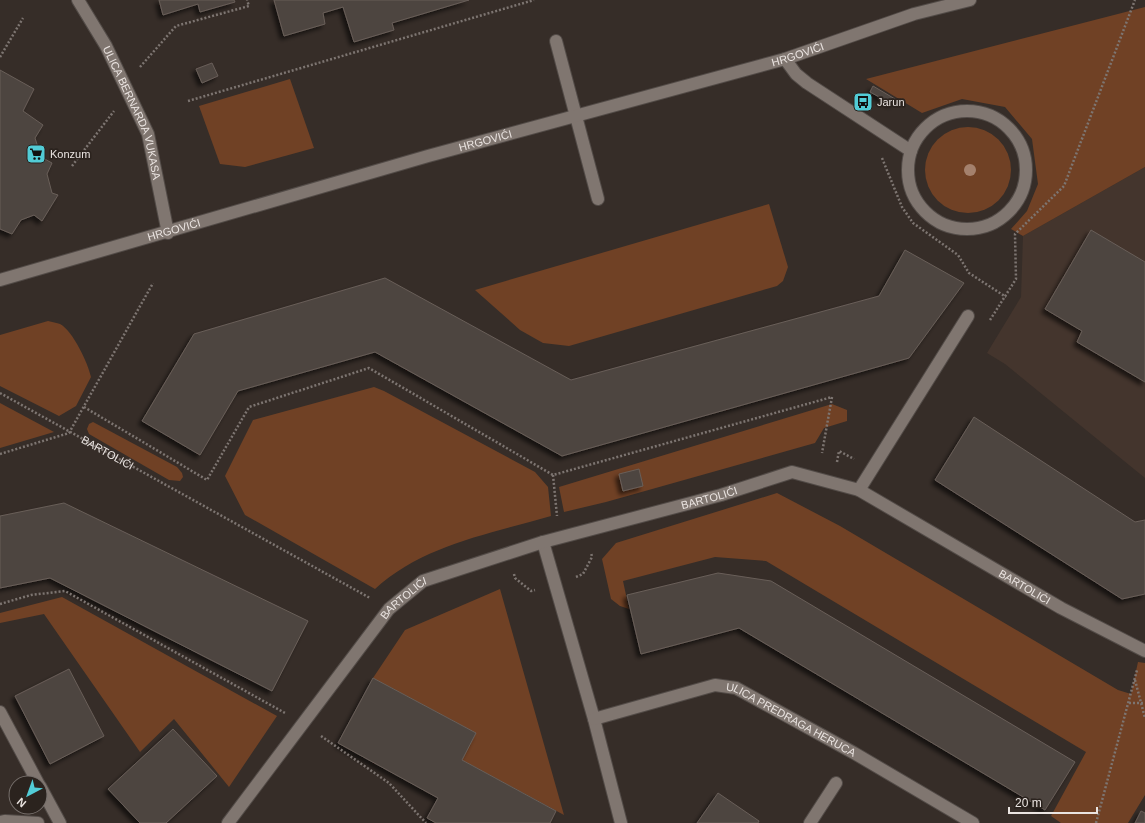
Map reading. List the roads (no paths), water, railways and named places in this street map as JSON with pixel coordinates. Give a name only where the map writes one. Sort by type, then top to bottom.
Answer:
[{"type":"street","name":"ULICA BERNARDA VUKASA","points":[[78,0],[106,46],[148,134],[168,233]]},
{"type":"street","name":"HRGOVIĆI","points":[[0,280],[168,233],[428,156],[785,59],[914,14],[970,0]]},
{"type":"street","points":[[556,41],[598,199]]},
{"type":"street","points":[[785,59],[796,74],[807,83],[911,151]]},
{"type":"street","points":[[972,111],[990,116],[1007,126],[1019,141],[1026,160],[1026,179],[1020,198],[1008,213],[994,223],[977,228],[960,229],[943,224],[929,215],[921,206],[910,186],[908,168],[911,151],[920,134],[935,121],[952,113],[972,111]]},
{"type":"street","points":[[859,490],[968,316]]},
{"type":"street","name":"BARTOLIĆI","points":[[228,823],[389,609],[423,581],[542,542],[721,495],[792,472],[859,490],[1061,608],[1143,650]]},
{"type":"street","points":[[542,542],[594,719],[621,823]]},
{"type":"street","name":"ULICA PREDRAGA HERUCA","points":[[594,719],[715,685],[736,688],[854,753],[973,823]]},
{"type":"street","points":[[0,712],[34,775]]},
{"type":"street","points":[[810,823],[836,783]]},
{"type":"street","points":[[48,801],[60,823]]},
{"type":"street","points":[[0,822],[38,823]]},
{"type":"place","name":"Jarun","points":[[863,102]]},
{"type":"place","name":"Konzum","points":[[36,154]]}]
